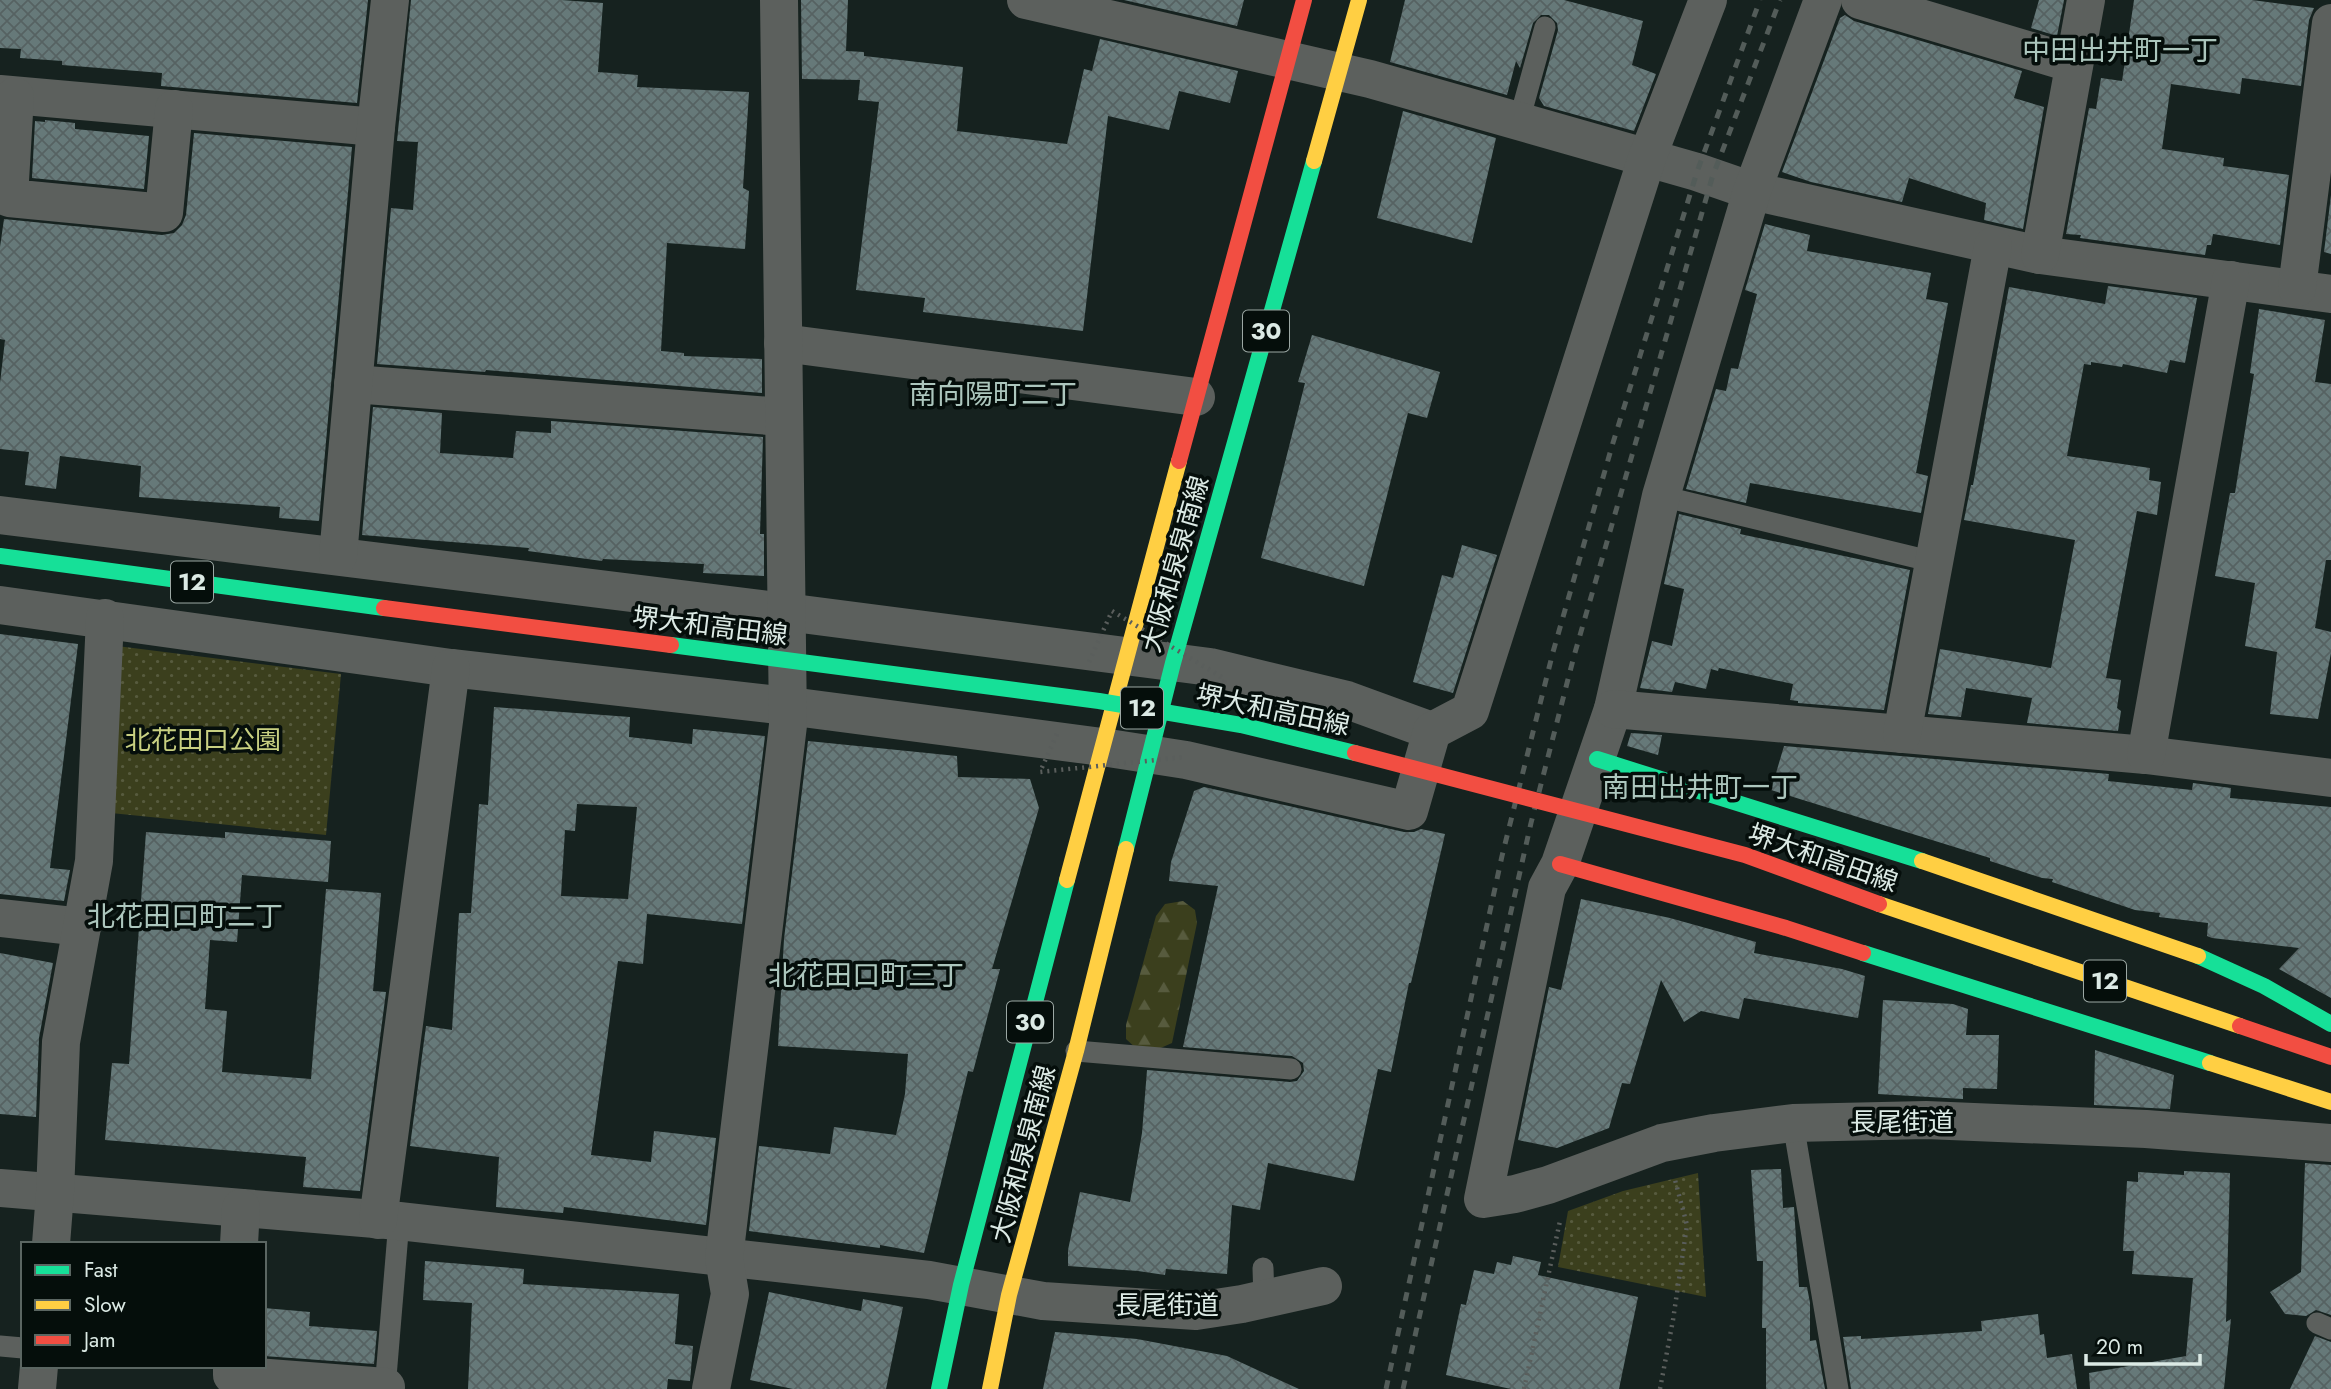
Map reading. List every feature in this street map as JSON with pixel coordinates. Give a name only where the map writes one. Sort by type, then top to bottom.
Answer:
[{"type":"main road","name":"大阪和泉泉南線","points":[[939,1389],[961,1285],[1102,747],[1304,0]]},
{"type":"main road","name":"大阪和泉泉南線","points":[[990,1389],[1009,1295],[1076,1051],[1173,663],[1359,0]]},
{"type":"main road","name":"堺大和高田線","points":[[0,556],[1099,701],[1241,725],[1378,758],[1745,855],[1879,904],[2331,1058]]},
{"type":"main road","points":[[1597,759],[1931,863],[2187,950],[2293,999],[2331,1024]]},
{"type":"main road","points":[[1560,864],[1786,928],[2331,1102]]},
{"type":"street","points":[[338,556],[376,127],[390,0]]},
{"type":"street","points":[[711,1389],[730,1294],[724,1258],[788,725],[779,0]]},
{"type":"street","points":[[1026,0],[1339,71],[1647,158],[1752,191],[1993,246],[2040,255],[2314,291],[2329,46]]},
{"type":"street","points":[[0,605],[451,668],[787,706],[1102,747],[1186,760],[1409,811],[1432,731],[1470,711],[1647,158],[1708,0]]},
{"type":"street","points":[[1560,864],[1613,709],[1661,496],[1752,191],[1823,0]]},
{"type":"street","points":[[1860,0],[2074,64]]},
{"type":"street","points":[[2040,255],[2086,0]]},
{"type":"street","points":[[174,109],[164,213],[9,198],[8,95],[174,109],[376,127]]},
{"type":"street","points":[[1902,734],[1993,246]]},
{"type":"street","points":[[2146,755],[2231,280]]},
{"type":"street","points":[[783,343],[1196,397]]},
{"type":"street","points":[[353,384],[783,417]]},
{"type":"street","points":[[0,515],[1210,667],[1347,700],[1432,731]]},
{"type":"street","points":[[51,1242],[61,1041],[94,861],[105,618]]},
{"type":"street","points":[[389,1221],[451,668]]},
{"type":"street","points":[[1613,709],[2146,755],[2331,778]]},
{"type":"street","name":"長尾街道","points":[[1560,864],[1547,888],[1483,1199],[1548,1185],[1662,1143],[1793,1123],[1940,1121],[2146,1129],[2331,1143]]},
{"type":"street","points":[[0,918],[82,927]]},
{"type":"street","name":"長尾街道","points":[[0,1188],[55,1193],[240,1226],[389,1221],[929,1280],[1043,1301],[1196,1311],[1264,1284],[1323,1286]]},
{"type":"street","points":[[37,1389],[39,1368]]},
{"type":"street","points":[[232,1368],[232,1375],[385,1388]]},
{"type":"lane","points":[[1519,121],[1545,26]]},
{"type":"lane","points":[[1661,496],[1934,562]]},
{"type":"lane","points":[[1076,1051],[1291,1069]]},
{"type":"lane","points":[[1793,1123],[1838,1389]]},
{"type":"lane","points":[[385,1388],[389,1221]]},
{"type":"lane","points":[[0,1346],[21,1348]]},
{"type":"path","points":[[1660,1389],[1687,1225],[1673,1172]]},
{"type":"path","points":[[1524,1389],[1561,1218]]},
{"type":"green space","name":"北花田口公園","points":[[117,646],[341,674],[326,835],[111,813]]},
{"type":"green space","points":[[1183,901],[1195,910],[1197,923],[1172,1043],[1156,1050],[1138,1050],[1126,1039],[1126,1025],[1156,916],[1165,904]]},
{"type":"green space","points":[[1698,1173],[1706,1297],[1558,1267],[1568,1211],[1623,1191]]},
{"type":"building","points":[[0,0],[368,0],[357,103],[161,86],[162,73],[62,65],[62,61],[20,58],[21,49],[0,48]]},
{"type":"building","points":[[411,0],[561,0],[603,3],[598,72],[638,75],[637,87],[749,92],[743,188],[749,191],[745,249],[667,243],[661,351],[684,353],[684,356],[762,359],[762,393],[486,370],[377,364],[391,208],[413,210],[418,142],[397,141]]},
{"type":"building","points":[[801,0],[848,0],[846,51],[864,52],[864,56],[963,67],[957,131],[1067,144],[1084,69],[1092,71],[1100,39],[1238,71],[1230,103],[1179,91],[1169,130],[1108,116],[1083,331],[923,312],[925,298],[856,290],[879,102],[858,100],[860,80],[802,79]]},
{"type":"building","points":[[1124,0],[1244,0],[1237,26]]},
{"type":"building","points":[[1405,0],[1564,0],[1643,21],[1632,65],[1656,74],[1634,131],[1544,106],[1539,98],[1558,30],[1557,23],[1549,15],[1541,15],[1533,23],[1520,68],[1516,61],[1507,95],[1390,62]]},
{"type":"building","points":[[2039,0],[2064,0],[2057,36],[2031,28]]},
{"type":"building","points":[[2134,0],[2252,0],[2314,8],[2309,20],[2301,86],[2242,78],[2240,94],[2171,84],[2162,149],[2224,158],[2223,166],[2289,175],[2280,245],[2213,234],[2205,255],[2066,234],[2089,108],[2096,109],[2101,78],[2122,81]]},
{"type":"building","points":[[1845,15],[1854,21],[2022,71],[2014,98],[2044,107],[2023,229],[1984,220],[1986,203],[1909,178],[1902,202],[1811,182],[1782,172],[1840,18]]},
{"type":"building","points":[[1403,111],[1496,138],[1472,243],[1377,218]]},
{"type":"building","points":[[35,121],[75,123],[75,129],[149,136],[144,189],[32,178]]},
{"type":"building","points":[[194,133],[352,147],[319,521],[279,518],[280,507],[139,497],[141,466],[60,456],[56,489],[25,485],[29,452],[0,449],[0,383],[5,340],[0,339],[0,247],[4,219],[162,235],[174,233],[182,225],[186,215]]},
{"type":"building","points":[[2331,195],[2331,254],[2324,252]]},
{"type":"building","points":[[1765,224],[1810,235],[1807,251],[1931,273],[1926,299],[1948,303],[1916,473],[1928,476],[1921,513],[1750,483],[1746,503],[1686,489],[1716,389],[1726,391],[1731,368],[1738,369],[1757,294],[1745,290]]},
{"type":"building","points":[[2108,286],[2197,298],[2185,363],[2170,360],[2167,373],[2123,364],[2122,367],[2091,362],[2091,365],[2084,364],[2067,456],[2150,468],[2149,480],[2161,482],[2157,515],[2137,511],[2106,678],[2121,680],[2117,708],[2121,711],[2118,731],[2027,723],[2032,698],[1966,688],[1961,717],[1928,714],[1940,649],[2051,668],[2075,540],[1964,520],[1973,485],[2009,287],[2105,304]]},
{"type":"building","points":[[2259,309],[2325,320],[2315,382],[2331,384],[2331,560],[2326,560],[2315,628],[2331,632],[2331,653],[2318,719],[2270,714],[2277,652],[2245,646],[2255,583],[2215,576],[2230,493],[2235,493],[2254,374],[2250,373]]},
{"type":"building","points":[[1312,335],[1440,372],[1427,418],[1408,413],[1364,586],[1261,558],[1305,383],[1298,382]]},
{"type":"building","points":[[373,407],[442,413],[440,453],[513,458],[516,431],[551,433],[551,421],[763,437],[760,534],[764,534],[764,576],[703,573],[704,564],[602,561],[528,551],[529,548],[362,535]]},
{"type":"building","points":[[1679,514],[1741,529],[1740,534],[1910,570],[1884,710],[1798,703],[1790,700],[1793,684],[1719,668],[1718,671],[1711,669],[1706,689],[1675,682],[1672,692],[1640,688],[1652,641],[1672,646],[1684,589],[1664,584]]},
{"type":"building","points":[[1462,545],[1497,555],[1453,693],[1413,682],[1442,575],[1453,578]]},
{"type":"building","points":[[0,634],[78,644],[50,868],[70,870],[64,901],[0,894]]},
{"type":"building","points":[[494,707],[630,717],[629,737],[692,744],[693,729],[765,736],[742,924],[647,914],[643,964],[618,961],[591,1155],[651,1162],[654,1131],[716,1138],[706,1225],[564,1207],[563,1213],[496,1207],[499,1157],[410,1146],[426,1026],[452,1030],[459,913],[471,913],[479,804],[488,805]],"holes":[[[577,804],[637,807],[628,899],[561,896],[565,830],[575,831]]]},
{"type":"building","points":[[1631,733],[1662,735],[1658,755],[1627,746]]},
{"type":"building","points":[[808,741],[957,756],[958,777],[1030,779],[1039,808],[992,969],[1000,969],[973,1072],[968,1071],[924,1253],[880,1245],[880,1248],[749,1231],[759,1146],[830,1154],[834,1127],[896,1135],[905,1094],[908,1054],[778,1046],[784,939]]},
{"type":"building","points":[[1784,746],[2109,774],[2108,781],[2192,790],[2193,783],[2231,788],[2230,798],[2331,807],[2331,998],[2279,969],[2299,948],[2212,938],[2207,936],[2208,923],[2159,917],[2160,913],[2135,910],[2052,882],[2053,879],[1990,861],[1990,858],[1771,790]]},
{"type":"building","points":[[1204,787],[1404,832],[1421,829],[1445,834],[1409,983],[1391,1072],[1378,1069],[1354,1181],[1268,1163],[1260,1210],[1232,1205],[1227,1274],[1166,1269],[1165,1275],[1068,1266],[1068,1250],[1080,1192],[1130,1202],[1142,1133],[1147,1070],[1290,1082],[1297,1081],[1304,1071],[1303,1063],[1292,1056],[1183,1047],[1218,886],[1169,881],[1171,862],[1194,791]]},
{"type":"building","points":[[146,832],[225,838],[225,832],[331,841],[328,882],[242,875],[237,942],[210,940],[205,1009],[227,1011],[222,1072],[311,1079],[326,889],[381,893],[373,991],[386,992],[360,1191],[303,1187],[306,1157],[105,1140],[112,1063],[129,1064]]},
{"type":"building","points":[[1581,899],[1670,918],[1756,942],[1754,953],[1842,969],[1865,976],[1858,1018],[1744,998],[1739,1019],[1701,1011],[1684,1022],[1661,980],[1630,1084],[1622,1083],[1609,1128],[1557,1148],[1518,1140],[1549,987],[1561,990]]},
{"type":"building","points":[[0,953],[53,963],[39,1038],[36,1117],[0,1114]]},
{"type":"building","points":[[1883,1000],[1953,1004],[1968,1009],[1966,1035],[1999,1035],[1997,1089],[1963,1088],[1963,1099],[1878,1094]]},
{"type":"building","points":[[2095,1050],[2174,1075],[2170,1109],[2094,1105]]},
{"type":"building","points":[[2305,1163],[2331,1165],[2331,1315],[2316,1310],[2306,1316],[2285,1314],[2270,1292],[2301,1272]]},
{"type":"building","points":[[1781,1169],[1783,1208],[1794,1207],[1799,1287],[1807,1287],[1810,1303],[1810,1341],[1816,1340],[1825,1389],[1766,1389],[1766,1328],[1762,1328],[1763,1261],[1757,1261],[1751,1170]]},
{"type":"building","points":[[2184,1171],[2230,1173],[2226,1322],[2231,1319],[2224,1389],[2090,1389],[2089,1373],[2186,1356],[2193,1278],[2132,1274],[2134,1251],[2123,1251],[2127,1181],[2138,1182],[2138,1172],[2184,1175]]},
{"type":"building","points":[[1513,1256],[1541,1262],[1538,1275],[1638,1297],[1619,1389],[1511,1389],[1446,1375],[1461,1304],[1466,1305],[1474,1270],[1494,1274],[1497,1262],[1511,1265]]},
{"type":"building","points":[[425,1261],[524,1269],[523,1284],[679,1294],[675,1344],[693,1346],[690,1381],[668,1379],[667,1389],[468,1389],[472,1303],[423,1300]]},
{"type":"building","points":[[769,1292],[861,1311],[863,1299],[903,1307],[886,1389],[793,1389],[750,1380]]},
{"type":"building","points":[[266,1308],[310,1312],[309,1326],[377,1331],[374,1364],[266,1356]]},
{"type":"building","points":[[2038,1314],[2040,1335],[2044,1334],[2047,1358],[2072,1354],[2077,1389],[1851,1389],[1843,1337],[1861,1336],[1861,1339],[1982,1331],[1981,1321]]},
{"type":"building","points":[[1055,1332],[1137,1339],[1227,1356],[1299,1389],[1043,1389]]},
{"type":"building","points":[[2315,1336],[2331,1342],[2331,1389],[2290,1389]]},
{"type":"railway","points":[[1386,1389],[1502,856],[1553,652],[1612,446],[1697,172],[1760,0]]},
{"type":"railway","points":[[1403,1389],[1531,823],[1574,656],[1712,178],[1780,0]]},
{"type":"traffic: fast","points":[[1126,849],[1173,663],[1314,161]]},
{"type":"traffic: fast","points":[[0,556],[384,608]]},
{"type":"traffic: fast","points":[[671,645],[1099,701],[1241,725],[1355,753]]},
{"type":"traffic: fast","points":[[1597,759],[1922,861]]},
{"type":"traffic: fast","points":[[939,1389],[961,1285],[1067,880]]},
{"type":"traffic: fast","points":[[1863,953],[2210,1063]]},
{"type":"traffic: fast","points":[[2198,956],[2264,986],[2331,1024]]},
{"type":"traffic: slow","points":[[1314,161],[1359,0]]},
{"type":"traffic: slow","points":[[1067,880],[1179,461]]},
{"type":"traffic: slow","points":[[990,1389],[1009,1295],[1076,1051],[1126,849]]},
{"type":"traffic: slow","points":[[1922,861],[2198,956]]},
{"type":"traffic: slow","points":[[1879,904],[2240,1026]]},
{"type":"traffic: slow","points":[[2210,1063],[2331,1102]]},
{"type":"traffic: jam","points":[[1179,461],[1304,0]]},
{"type":"traffic: jam","points":[[384,608],[671,645]]},
{"type":"traffic: jam","points":[[1355,753],[1745,855],[1879,904]]},
{"type":"traffic: jam","points":[[1560,864],[1786,928],[1863,953]]},
{"type":"traffic: jam","points":[[2240,1026],[2331,1057]]},
{"type":"district","name":"中田出井町一丁","points":[[2120,50]]},
{"type":"district","name":"南向陽町二丁","points":[[993,394]]},
{"type":"district","name":"南田出井町一丁","points":[[1700,787]]},
{"type":"district","name":"北花田口町二丁","points":[[185,916]]},
{"type":"district","name":"北花田口町三丁","points":[[866,975]]}]
